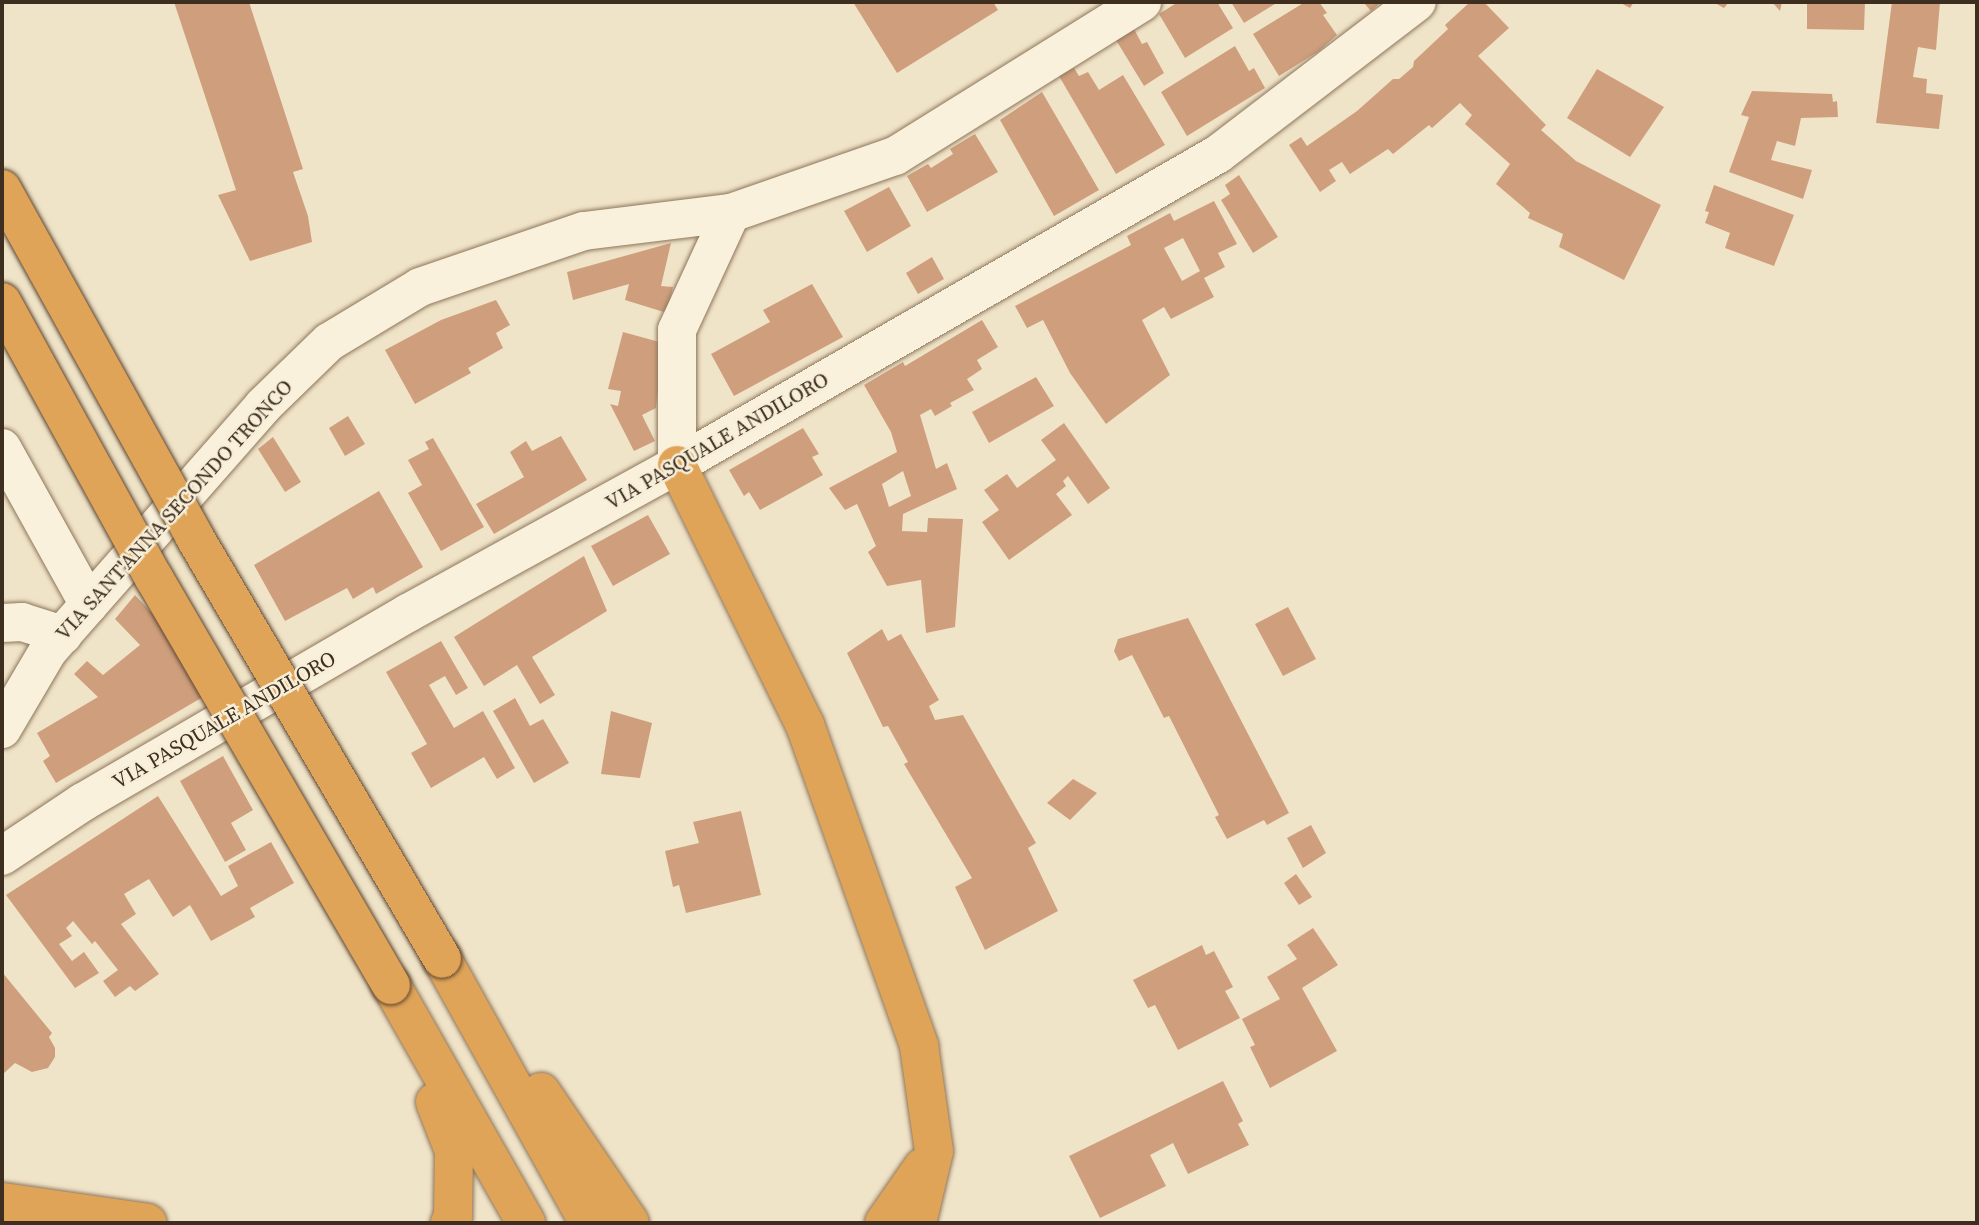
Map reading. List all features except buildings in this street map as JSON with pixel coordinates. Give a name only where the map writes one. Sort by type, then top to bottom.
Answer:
[{"type":"highway","points":[[2,189],[194,536],[442,959],[589,1223]]},
{"type":"highway","points":[[2,302],[154,578],[526,1223]]},
{"type":"highway","points":[[677,465],[806,725],[919,1046],[934,1151],[917,1223]]},
{"type":"highway","points":[[391,985],[454,1151],[453,1217],[450,1223]]},
{"type":"highway","points":[[467,1004],[553,1105],[598,1180],[630,1223]]},
{"type":"highway","points":[[884,1223],[934,1151]]},
{"type":"highway","points":[[2,1202],[147,1223]]},
{"type":"street","name":"VIA SANT'ANNA SECONDO TRONCO","points":[[2,729],[48,651],[262,406],[329,342],[420,287],[583,231],[731,213],[895,156],[1142,2]]},
{"type":"street","name":"VIA PASQUALE ANDILORO","points":[[2,856],[83,803],[408,613],[677,465],[1218,154],[1417,2]]},
{"type":"street","points":[[677,465],[677,330],[731,213]]},
{"type":"street","points":[[2,448],[89,605]]},
{"type":"street","points":[[2,623],[22,622],[63,635]]}]
